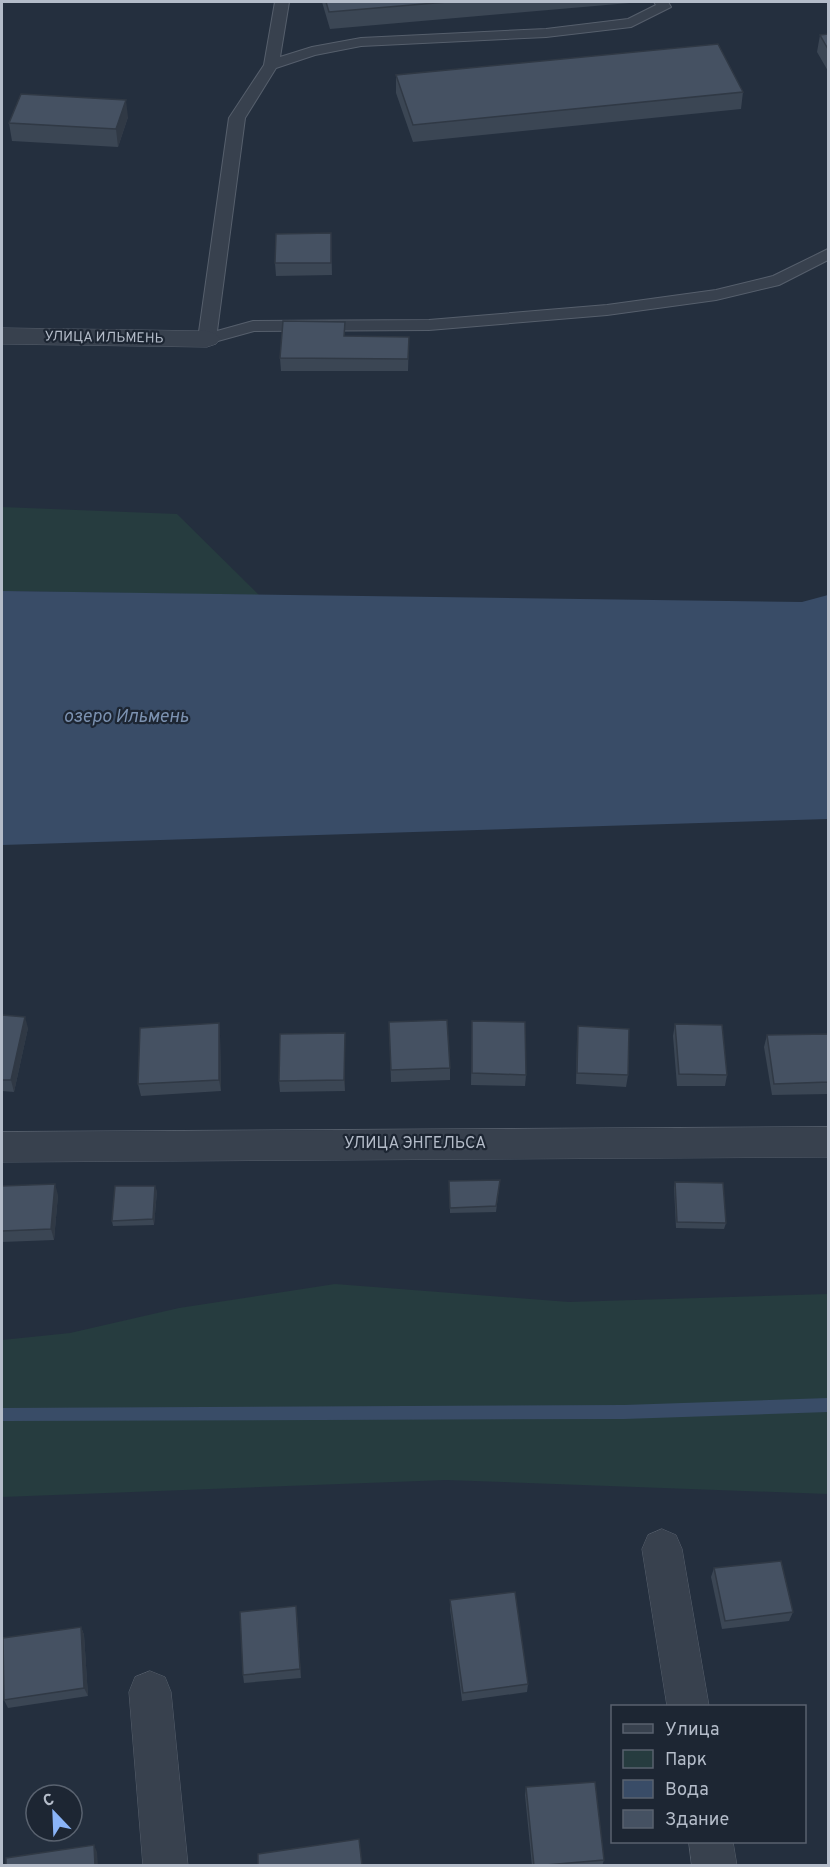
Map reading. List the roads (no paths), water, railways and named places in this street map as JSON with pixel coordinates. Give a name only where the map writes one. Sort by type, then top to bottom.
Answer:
[{"type":"street","name":"УЛИЦА ИЛЬМЕНЬ","points":[[2,336],[207,339]]},
{"type":"street","name":"УЛИЦА ЭНГЕЛЬСА","points":[[2,1147],[828,1142]]},
{"type":"street","points":[[662,1549],[688,1705]]},
{"type":"street","points":[[150,1692],[166,1866]]},
{"type":"street","points":[[711,1843],[715,1866]]},
{"type":"lane","points":[[282,2],[271,65],[237,118],[207,339],[253,326],[429,325],[607,310],[705,297],[779,280],[828,254]]},
{"type":"lane","points":[[271,65],[312,51],[361,42],[546,33],[631,23],[664,7],[661,2]]},
{"type":"water","name":"озеро Ильмень","points":[[2,591],[802,602],[828,595],[828,819],[2,845]]},
{"type":"waterway","points":[[2,1415],[624,1412],[828,1405]]}]
